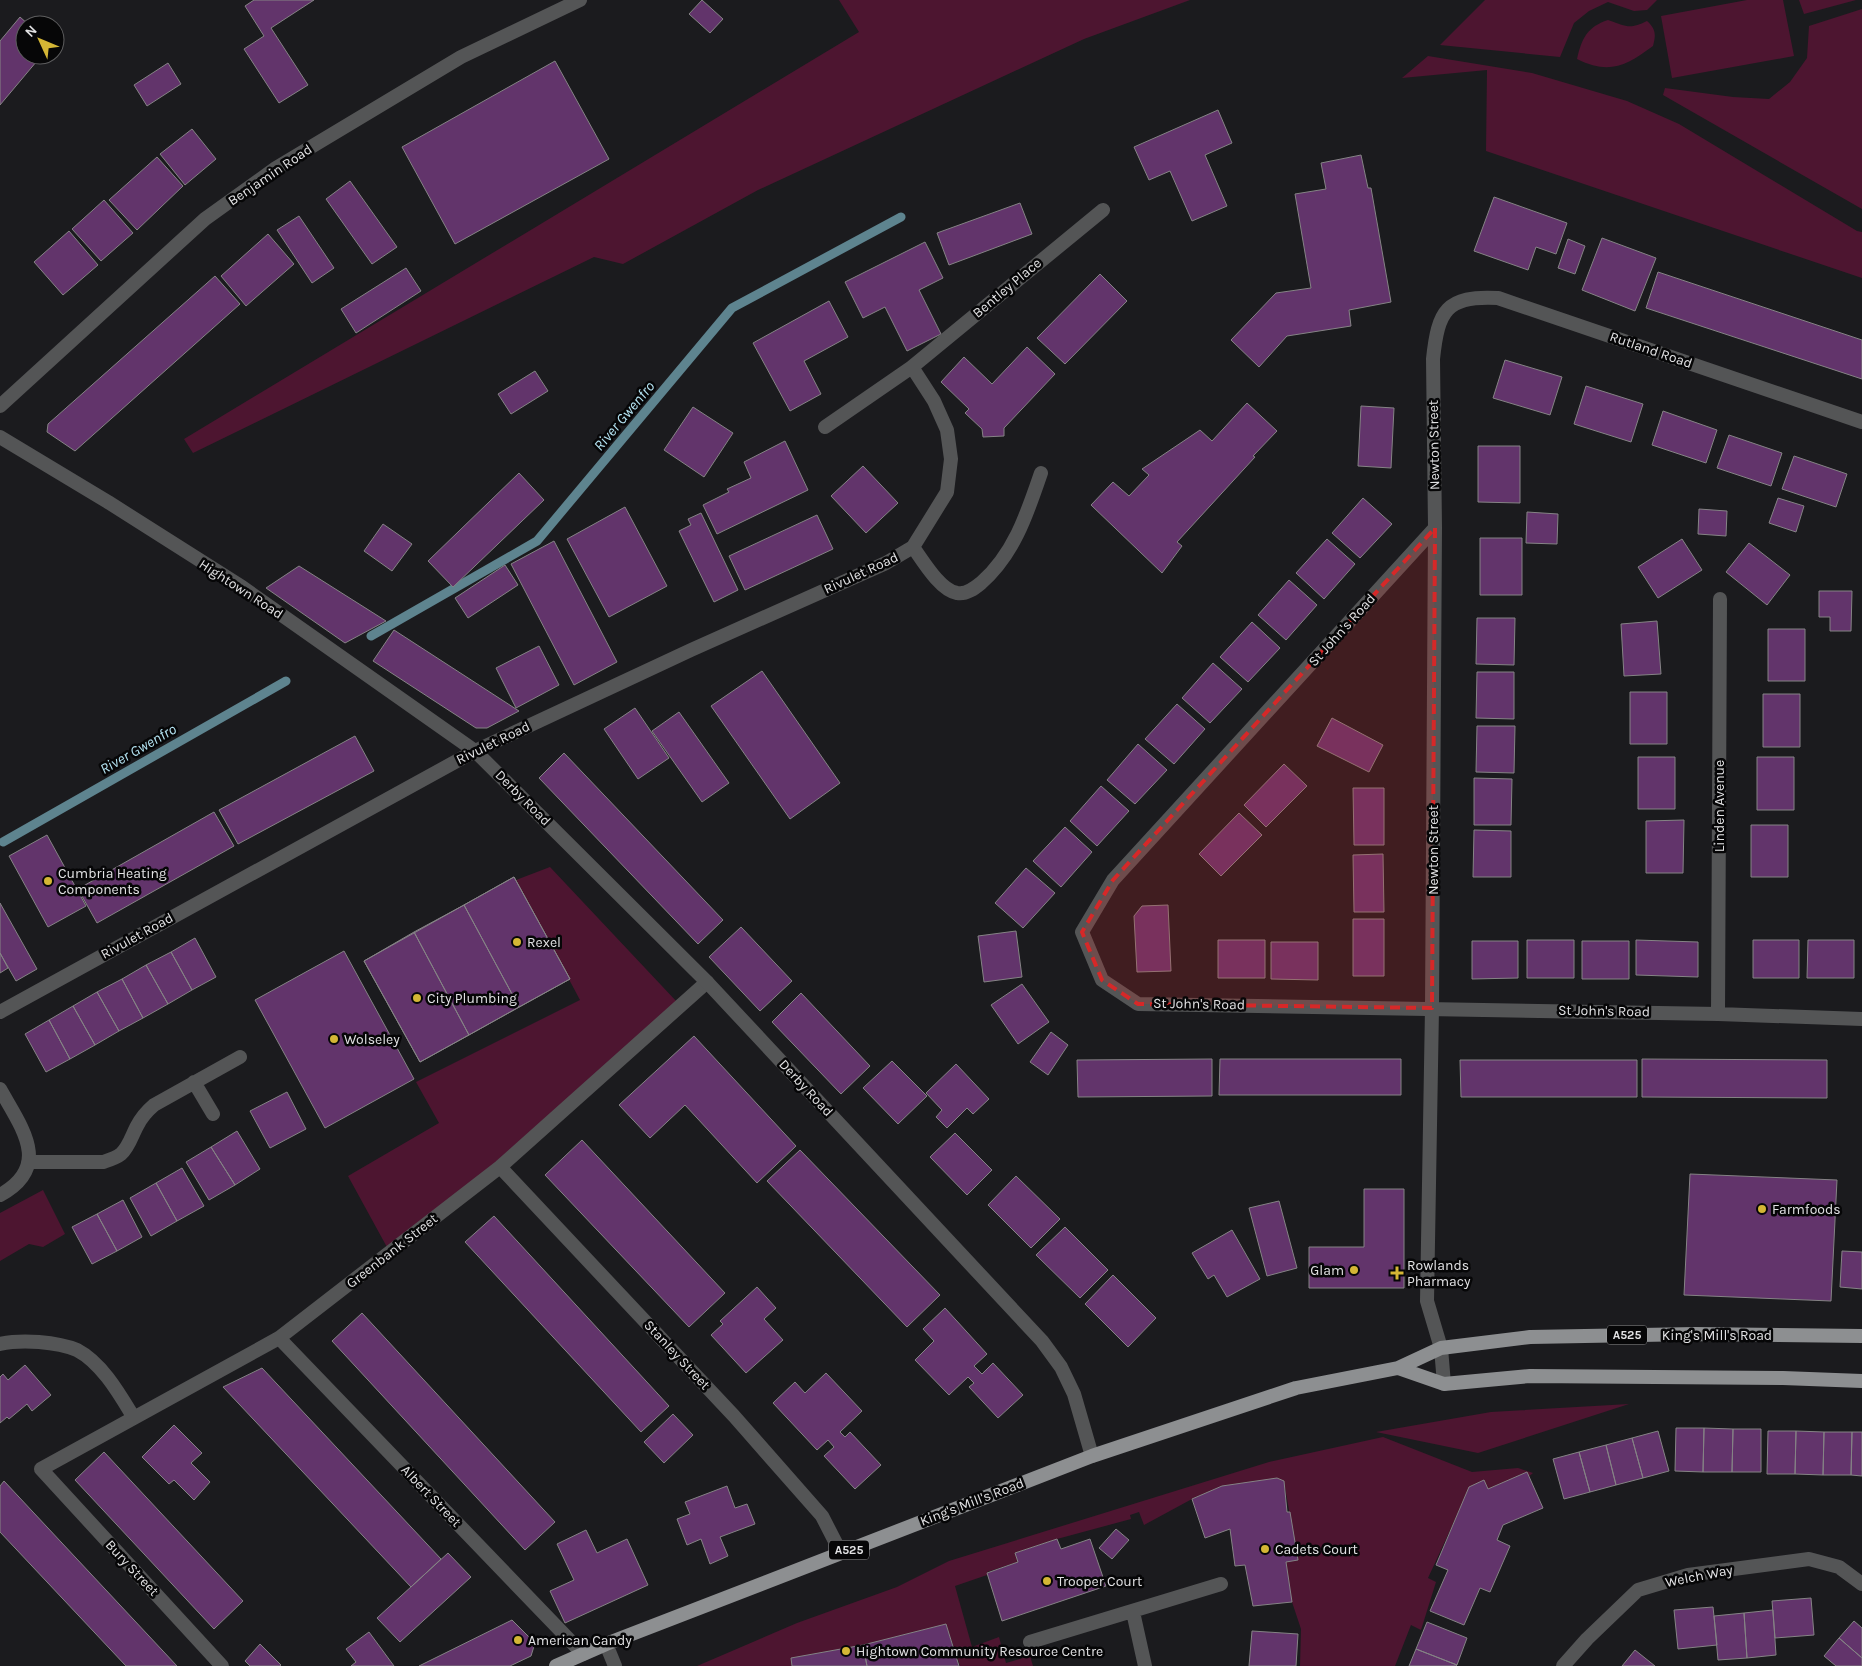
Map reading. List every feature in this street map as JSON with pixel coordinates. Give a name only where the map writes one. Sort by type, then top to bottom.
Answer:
[{"type":"main road","name":"King's Mill's Road","points":[[556,1666],[606,1644],[1092,1456],[1296,1388],[1398,1368],[1441,1348],[1530,1336],[1695,1334],[1862,1336]]},
{"type":"main road","points":[[1398,1368],[1444,1384],[1530,1376],[1783,1378],[1862,1381]]},
{"type":"street","name":"Benjamin Road","points":[[0,406],[205,219],[276,168],[461,57],[580,0]]},
{"type":"street","name":"Bentley Place","points":[[824,427],[912,367],[1102,210]]},
{"type":"street","name":"Rutland Road","points":[[1442,315],[1458,301],[1479,297],[1498,298],[1862,422]]},
{"type":"street","name":"Newton Street","points":[[1442,315],[1436,336],[1433,359],[1435,528],[1432,1008],[1427,1301],[1441,1348],[1444,1384]]},
{"type":"street","name":"Rivulet Road","points":[[0,1012],[475,751],[691,650],[886,563],[913,547],[947,492],[951,459],[947,430],[937,408],[912,367]]},
{"type":"street","name":"Hightown Road","points":[[0,437],[108,502],[242,587],[475,751]]},
{"type":"street","points":[[913,547],[946,588],[959,594],[973,590],[988,576],[1012,546],[1027,513],[1041,473]]},
{"type":"street","name":"St John's Road","points":[[1435,528],[1114,880],[1082,932],[1102,980],[1138,1004],[1432,1008],[1862,1019]]},
{"type":"street","name":"Linden Avenue","points":[[1718,1014],[1720,599]]},
{"type":"street","name":"Derby Road","points":[[475,751],[707,982],[1042,1341],[1060,1367],[1074,1394],[1092,1456]]},
{"type":"street","name":"Greenbank Street","points":[[40,1469],[279,1338],[500,1167],[707,982]]},
{"type":"street","points":[[28,1162],[103,1162],[112,1159],[126,1148],[136,1127],[154,1104],[240,1057]]},
{"type":"street","points":[[194,1082],[213,1114]]},
{"type":"street","points":[[0,1089],[23,1130],[30,1147],[28,1162],[22,1178],[10,1190],[0,1195]]},
{"type":"street","name":"Stanley Street","points":[[500,1167],[734,1416],[822,1516],[841,1553]]},
{"type":"street","name":"Albert Street","points":[[279,1338],[583,1654]]},
{"type":"street","points":[[0,1344],[26,1341],[43,1342],[77,1350],[100,1370],[134,1418]]},
{"type":"street","name":"Bury Street","points":[[40,1469],[222,1666]]},
{"type":"street","name":"Welch Way","points":[[1563,1666],[1587,1639],[1638,1590],[1688,1575],[1809,1559],[1839,1567],[1862,1584]]},
{"type":"street","points":[[1030,1642],[1221,1584]]},
{"type":"street","points":[[1133,1612],[1145,1666]]},
{"type":"street","points":[[606,1644],[615,1666]]},
{"type":"highlighted area","points":[[1435,528],[1432,1008],[1138,1004],[1102,980],[1082,932],[1113,880]]},
{"type":"shaded area","points":[[839,0],[1190,0],[1084,39],[758,190],[623,264],[594,257],[193,453],[184,439],[859,32]]},
{"type":"shaded area","points":[[1485,0],[1657,0],[1647,10],[1634,11],[1608,2],[1589,11],[1574,23],[1560,57],[1440,45]]},
{"type":"shaded area","points":[[1747,0],[1783,0],[1794,56],[1672,78],[1661,16]]},
{"type":"shaded area","points":[[1799,0],[1856,0],[1804,14]]},
{"type":"shaded area","points":[[1862,9],[1862,209],[1663,95],[1665,88],[1733,97],[1769,99],[1790,82],[1807,58],[1809,26]]},
{"type":"shaded area","points":[[1608,20],[1628,26],[1647,21],[1654,32],[1653,46],[1634,59],[1617,66],[1599,67],[1577,59],[1586,34],[1595,26]]},
{"type":"shaded area","points":[[1428,56],[1532,73],[1627,101],[1679,124],[1857,231],[1862,232],[1862,278],[1486,151],[1487,70],[1402,78]]},
{"type":"shaded area","points":[[550,867],[677,1002],[497,1164],[388,1249],[348,1176],[439,1123],[416,1082],[580,1000],[516,880]]},
{"type":"shaded area","points":[[43,1190],[65,1234],[43,1247],[29,1244],[0,1261],[0,1213]]},
{"type":"shaded area","points":[[1629,1404],[1478,1453],[1376,1432],[1491,1412]]},
{"type":"shaded area","points":[[1383,1437],[1472,1472],[1518,1468],[1533,1473],[1520,1484],[1466,1496],[1428,1578],[1436,1582],[1421,1630],[1411,1625],[1395,1666],[1300,1666],[1301,1629],[1292,1602],[1286,1562],[1298,1560],[1284,1482],[1222,1486],[1192,1499],[1144,1525],[1139,1512],[1130,1515],[1131,1519],[1057,1539],[1015,1553],[1018,1562],[987,1572],[987,1575],[955,1586],[972,1647],[999,1637],[1006,1663],[1030,1656],[1033,1666],[960,1666],[946,1624],[863,1645],[791,1658],[792,1666],[697,1666],[797,1623],[897,1587],[949,1561],[1269,1462]]},
{"type":"building","points":[[254,0],[314,0],[271,28],[308,85],[279,103],[244,49],[264,36],[245,6]]},
{"type":"building","points":[[702,0],[723,19],[710,33],[689,14]]},
{"type":"building","points":[[15,23],[15,65],[34,65],[0,105],[0,41]]},
{"type":"building","points":[[555,61],[609,159],[455,244],[402,147]]},
{"type":"building","points":[[168,63],[181,84],[147,106],[134,85]]},
{"type":"building","points":[[1218,110],[1232,143],[1205,155],[1227,206],[1192,221],[1170,171],[1149,180],[1134,147]]},
{"type":"building","points":[[192,129],[216,159],[185,185],[160,154]]},
{"type":"building","points":[[1361,155],[1368,188],[1371,188],[1391,302],[1349,310],[1351,326],[1287,336],[1259,367],[1231,340],[1276,293],[1311,288],[1295,194],[1326,189],[1321,163]]},
{"type":"building","points":[[157,157],[183,186],[137,230],[109,200]]},
{"type":"building","points":[[350,181],[397,247],[372,264],[326,199]]},
{"type":"building","points":[[1494,197],[1567,223],[1556,254],[1536,247],[1528,270],[1474,251]]},
{"type":"building","points":[[104,200],[133,233],[101,261],[72,229]]},
{"type":"building","points":[[1020,203],[1032,234],[949,265],[937,233]]},
{"type":"building","points":[[299,216],[334,268],[312,283],[277,230]]},
{"type":"building","points":[[69,231],[98,265],[63,295],[34,262]]},
{"type":"building","points":[[268,234],[294,264],[246,306],[221,276]]},
{"type":"building","points":[[1602,238],[1656,258],[1635,311],[1582,290]]},
{"type":"building","points":[[1568,239],[1585,246],[1575,274],[1558,268]]},
{"type":"building","points":[[925,242],[943,278],[919,290],[941,334],[907,351],[885,307],[863,318],[845,282]]},
{"type":"building","points":[[406,268],[421,291],[356,333],[341,309]]},
{"type":"building","points":[[1658,272],[1862,340],[1862,379],[1646,308]]},
{"type":"building","points":[[1100,274],[1127,301],[1065,364],[1037,338]]},
{"type":"building","points":[[215,276],[240,304],[75,451],[47,432],[48,424]]},
{"type":"building","points":[[829,301],[848,337],[804,361],[821,394],[790,411],[753,343]]},
{"type":"building","points":[[1027,347],[1055,374],[1004,428],[1004,436],[983,437],[982,429],[965,413],[969,409],[941,382],[964,357],[992,384]]},
{"type":"building","points":[[1505,360],[1562,377],[1550,415],[1493,398]]},
{"type":"building","points":[[535,371],[548,391],[511,414],[498,394]]},
{"type":"building","points":[[1586,386],[1643,404],[1631,442],[1574,424]]},
{"type":"building","points":[[1247,403],[1277,431],[1177,542],[1182,546],[1162,573],[1091,505],[1113,482],[1129,496],[1149,475],[1142,469],[1200,430],[1212,441]]},
{"type":"building","points":[[1361,406],[1394,408],[1391,468],[1358,466]]},
{"type":"building","points":[[693,407],[733,433],[704,477],[664,450]]},
{"type":"building","points":[[1663,411],[1717,430],[1706,463],[1652,445]]},
{"type":"building","points":[[1729,435],[1782,453],[1771,486],[1717,468]]},
{"type":"building","points":[[785,441],[808,490],[717,534],[703,505],[729,492],[727,489],[751,478],[744,462]]},
{"type":"building","points":[[1478,446],[1520,446],[1520,503],[1478,502]]},
{"type":"building","points":[[1794,456],[1847,474],[1836,507],[1782,489]]},
{"type":"building","points":[[863,466],[898,503],[866,533],[831,496]]},
{"type":"building","points":[[519,473],[544,500],[453,587],[428,561]]},
{"type":"building","points":[[1363,498],[1392,524],[1360,558],[1332,533]]},
{"type":"building","points":[[1778,498],[1804,506],[1796,532],[1769,523]]},
{"type":"building","points":[[625,507],[667,586],[609,617],[567,539]]},
{"type":"building","points":[[1699,509],[1727,511],[1726,536],[1698,534]]},
{"type":"building","points":[[1527,512],[1558,514],[1557,544],[1526,543]]},
{"type":"building","points":[[701,513],[738,590],[714,602],[679,531],[691,525],[688,519]]},
{"type":"building","points":[[817,515],[833,549],[745,590],[729,556]]},
{"type":"building","points":[[383,524],[412,544],[392,571],[364,551]]},
{"type":"building","points":[[1480,538],[1522,538],[1522,595],[1480,595]]},
{"type":"building","points":[[1327,539],[1355,564],[1324,599],[1296,573]]},
{"type":"building","points":[[1682,539],[1702,570],[1658,598],[1638,567]]},
{"type":"building","points":[[554,541],[617,662],[574,685],[511,564]]},
{"type":"building","points":[[1749,543],[1790,575],[1767,605],[1726,572]]},
{"type":"building","points":[[505,565],[518,585],[468,618],[455,598]]},
{"type":"building","points":[[299,566],[386,621],[345,643],[266,588]]},
{"type":"building","points":[[1289,580],[1317,605],[1286,640],[1258,615]]},
{"type":"building","points":[[1819,591],[1852,591],[1851,631],[1830,631],[1830,617],[1819,617]]},
{"type":"building","points":[[1477,618],[1515,618],[1514,665],[1476,664]]},
{"type":"building","points":[[1657,621],[1661,674],[1624,676],[1621,624]]},
{"type":"building","points":[[1252,622],[1280,648],[1248,682],[1220,657]]},
{"type":"building","points":[[1768,629],[1805,629],[1805,681],[1768,681]]},
{"type":"building","points":[[394,630],[519,711],[487,728],[476,728],[373,661]]},
{"type":"building","points":[[539,646],[559,685],[516,708],[496,668]]},
{"type":"building","points":[[1213,663],[1242,689],[1210,723],[1182,698]]},
{"type":"building","points":[[762,671],[840,783],[790,819],[711,706]]},
{"type":"building","points":[[1477,672],[1514,672],[1514,719],[1476,718]]},
{"type":"building","points":[[1630,692],[1667,692],[1667,744],[1630,744]]},
{"type":"building","points":[[1763,694],[1800,694],[1800,747],[1763,747]]},
{"type":"building","points":[[1177,704],[1205,729],[1174,764],[1145,739]]},
{"type":"building","points":[[635,708],[669,758],[638,779],[604,729]]},
{"type":"building","points":[[679,712],[729,783],[702,802],[652,731]]},
{"type":"building","points":[[1332,718],[1383,745],[1369,772],[1317,746]]},
{"type":"building","points":[[1477,726],[1515,726],[1514,773],[1476,772]]},
{"type":"building","points":[[355,736],[374,771],[238,844],[219,810]]},
{"type":"building","points":[[1138,744],[1167,770],[1135,804],[1107,780]]},
{"type":"building","points":[[564,753],[723,920],[698,944],[539,778]]},
{"type":"building","points":[[1638,757],[1675,757],[1675,809],[1638,809]]},
{"type":"building","points":[[1757,757],[1794,757],[1794,810],[1757,810]]},
{"type":"building","points":[[1284,764],[1307,786],[1266,827],[1244,805]]},
{"type":"building","points":[[1474,778],[1512,779],[1511,825],[1474,825]]},
{"type":"building","points":[[1101,786],[1129,811],[1097,846],[1070,821]]},
{"type":"building","points":[[1353,788],[1384,788],[1384,845],[1354,845]]},
{"type":"building","points":[[214,812],[234,846],[97,923],[78,889]]},
{"type":"building","points":[[1239,813],[1262,835],[1221,876],[1199,854]]},
{"type":"building","points":[[1684,820],[1683,873],[1646,873],[1646,821]]},
{"type":"building","points":[[1751,825],[1788,825],[1788,877],[1751,877]]},
{"type":"building","points":[[1065,827],[1092,852],[1061,887],[1033,861]]},
{"type":"building","points":[[1474,830],[1511,831],[1511,877],[1473,877]]},
{"type":"building","name":"Cumbria Heating Components","points":[[47,835],[86,906],[48,927],[9,856]]},
{"type":"building","points":[[1383,854],[1384,912],[1354,912],[1353,855]]},
{"type":"building","points":[[1026,868],[1055,893],[1023,928],[995,903]]},
{"type":"building","points":[[514,877],[570,979],[420,1062],[364,961]]},
{"type":"building","name":"Rexel","points":[[514,877],[570,979],[519,1007],[464,905]]},
{"type":"building","points":[[0,903],[37,969],[16,981],[0,953]]},
{"type":"building","points":[[464,905],[519,1007],[469,1035],[414,932]]},
{"type":"building","points":[[1168,905],[1171,971],[1137,972],[1134,916],[1142,906]]},
{"type":"building","points":[[1353,919],[1384,919],[1384,976],[1353,976]]},
{"type":"building","points":[[741,927],[792,981],[760,1011],[709,957]]},
{"type":"building","points":[[1016,931],[1022,977],[984,982],[978,936]]},
{"type":"building","name":"City Plumbing","points":[[414,932],[469,1035],[420,1062],[364,961]]},
{"type":"building","points":[[195,938],[216,977],[192,990],[171,952]]},
{"type":"building","points":[[1218,940],[1265,940],[1265,978],[1218,978]]},
{"type":"building","points":[[1527,940],[1574,940],[1574,978],[1527,978]]},
{"type":"building","points":[[1636,940],[1698,942],[1698,977],[1636,975]]},
{"type":"building","points":[[1753,940],[1799,940],[1799,978],[1753,978]]},
{"type":"building","points":[[1808,940],[1854,940],[1854,978],[1807,978]]},
{"type":"building","points":[[1472,941],[1518,941],[1518,978],[1472,979]]},
{"type":"building","points":[[1582,941],[1629,941],[1629,979],[1582,979]]},
{"type":"building","points":[[1271,942],[1318,942],[1318,980],[1271,979]]},
{"type":"building","name":"Wolseley","points":[[344,951],[414,1079],[325,1128],[255,1000]]},
{"type":"building","points":[[171,952],[192,990],[168,1004],[146,965]]},
{"type":"building","points":[[0,953],[8,968],[0,973]]},
{"type":"building","points":[[146,965],[168,1004],[143,1018],[122,979]]},
{"type":"building","points":[[122,979],[143,1018],[119,1031],[97,992]]},
{"type":"building","points":[[1022,984],[1049,1022],[1018,1044],[991,1005]]},
{"type":"building","points":[[97,992],[119,1031],[95,1045],[73,1006]]},
{"type":"building","points":[[801,993],[870,1066],[841,1094],[772,1022]]},
{"type":"building","points":[[73,1006],[95,1045],[70,1059],[49,1020]]},
{"type":"building","points":[[49,1020],[70,1059],[46,1072],[25,1034]]},
{"type":"building","points":[[1051,1032],[1068,1045],[1048,1075],[1030,1062]]},
{"type":"building","points":[[694,1036],[796,1146],[757,1183],[685,1105],[650,1138],[619,1105]]},
{"type":"building","points":[[1212,1059],[1212,1096],[1078,1097],[1077,1060]]},
{"type":"building","points":[[1220,1059],[1401,1059],[1401,1095],[1219,1095]]},
{"type":"building","points":[[1642,1059],[1827,1060],[1827,1098],[1642,1097]]},
{"type":"building","points":[[1460,1060],[1637,1060],[1637,1097],[1461,1097]]},
{"type":"building","points":[[892,1061],[927,1096],[898,1124],[863,1088]]},
{"type":"building","points":[[956,1064],[989,1099],[973,1114],[967,1108],[947,1128],[936,1117],[942,1110],[926,1093]]},
{"type":"building","points":[[287,1092],[306,1129],[270,1148],[250,1111]]},
{"type":"building","points":[[237,1131],[260,1169],[235,1185],[211,1147]]},
{"type":"building","points":[[955,1133],[992,1170],[967,1195],[930,1157]]},
{"type":"building","points":[[582,1140],[725,1293],[689,1327],[545,1175]]},
{"type":"building","points":[[211,1147],[235,1185],[209,1200],[186,1162]]},
{"type":"building","points":[[800,1150],[940,1295],[907,1327],[767,1181]]},
{"type":"building","points":[[182,1168],[204,1206],[177,1221],[156,1183]]},
{"type":"building","name":"Farmfoods","points":[[1690,1174],[1837,1180],[1831,1301],[1684,1295]]},
{"type":"building","points":[[1016,1176],[1060,1219],[1031,1248],[988,1205]]},
{"type":"building","points":[[156,1183],[177,1221],[151,1236],[130,1198]]},
{"type":"building","points":[[1364,1189],[1404,1189],[1404,1288],[1309,1288],[1309,1247],[1364,1247]]},
{"type":"building","points":[[123,1200],[142,1237],[117,1251],[97,1214]]},
{"type":"building","points":[[1279,1201],[1297,1268],[1267,1276],[1249,1208]]},
{"type":"building","points":[[97,1214],[117,1251],[92,1264],[72,1227]]},
{"type":"building","points":[[494,1216],[669,1406],[641,1432],[465,1242]]},
{"type":"building","points":[[1065,1227],[1108,1270],[1080,1298],[1036,1255]]},
{"type":"building","points":[[1232,1230],[1260,1279],[1227,1297],[1214,1275],[1208,1279],[1192,1253]]},
{"type":"building","points":[[1842,1251],[1862,1252],[1862,1289],[1840,1287]]},
{"type":"building","points":[[1113,1275],[1156,1318],[1128,1347],[1085,1304]]},
{"type":"building","points":[[757,1287],[776,1308],[764,1319],[783,1340],[746,1373],[711,1335],[723,1324],[720,1321]]},
{"type":"building","points":[[945,1308],[987,1354],[974,1366],[982,1374],[993,1363],[1023,1395],[998,1418],[969,1387],[974,1383],[968,1377],[949,1395],[915,1360],[934,1341],[923,1329]]},
{"type":"building","points":[[362,1313],[555,1522],[525,1550],[332,1341]]},
{"type":"building","points":[[25,1365],[51,1395],[32,1411],[27,1404],[9,1419],[7,1417],[0,1423],[0,1377],[3,1374],[8,1380]]},
{"type":"building","points":[[262,1368],[441,1559],[411,1587],[223,1387]]},
{"type":"building","points":[[826,1373],[862,1411],[840,1432],[845,1437],[850,1432],[881,1465],[855,1489],[824,1456],[834,1447],[828,1440],[817,1450],[773,1403],[795,1382],[805,1393]]},
{"type":"building","points":[[673,1414],[693,1435],[664,1463],[644,1442]]},
{"type":"building","points":[[174,1425],[202,1453],[191,1463],[210,1482],[194,1500],[174,1480],[169,1484],[142,1457]]},
{"type":"building","points":[[1676,1428],[1704,1428],[1703,1472],[1675,1471]]},
{"type":"building","points":[[1704,1428],[1733,1429],[1732,1472],[1703,1472]]},
{"type":"building","points":[[1733,1429],[1761,1429],[1761,1472],[1732,1472]]},
{"type":"building","points":[[1658,1431],[1669,1471],[1643,1478],[1632,1438]]},
{"type":"building","points":[[1768,1431],[1796,1431],[1795,1474],[1767,1474]]},
{"type":"building","points":[[1796,1431],[1824,1432],[1823,1475],[1795,1474]]},
{"type":"building","points":[[1824,1432],[1852,1432],[1851,1475],[1823,1475]]},
{"type":"building","points":[[1852,1432],[1862,1432],[1862,1476],[1851,1475]]},
{"type":"building","points":[[1632,1438],[1643,1478],[1616,1485],[1606,1445]]},
{"type":"building","points":[[1606,1445],[1616,1485],[1590,1492],[1579,1452]]},
{"type":"building","points":[[104,1452],[243,1601],[214,1629],[75,1480]]},
{"type":"building","points":[[1579,1452],[1590,1492],[1564,1499],[1553,1459]]},
{"type":"building","points":[[1527,1472],[1543,1508],[1503,1525],[1497,1540],[1510,1546],[1490,1592],[1480,1588],[1464,1625],[1430,1611],[1448,1570],[1436,1565],[1469,1487],[1484,1480],[1488,1489]]},
{"type":"building","name":"Cadets Court","points":[[1277,1478],[1284,1481],[1287,1512],[1290,1512],[1298,1560],[1286,1562],[1292,1602],[1253,1606],[1245,1565],[1235,1566],[1230,1529],[1205,1538],[1192,1499],[1222,1486]]},
{"type":"building","points":[[4,1481],[177,1666],[126,1666],[0,1532],[0,1486]]},
{"type":"building","points":[[727,1486],[735,1508],[747,1504],[755,1524],[720,1537],[728,1556],[710,1564],[701,1539],[687,1545],[677,1519],[690,1514],[685,1502]]},
{"type":"building","points":[[1116,1529],[1129,1540],[1112,1559],[1099,1548]]},
{"type":"building","points":[[586,1530],[597,1553],[627,1539],[648,1585],[565,1623],[550,1591],[574,1580],[557,1544]]},
{"type":"building","name":"Trooper Court","points":[[1057,1539],[1061,1549],[1090,1539],[1106,1586],[1002,1621],[987,1573],[1018,1562],[1015,1553]]},
{"type":"building","points":[[448,1553],[471,1577],[400,1642],[377,1618]]},
{"type":"building","points":[[1811,1598],[1814,1635],[1775,1638],[1772,1601]]},
{"type":"building","points":[[1713,1607],[1717,1645],[1678,1649],[1674,1610]]},
{"type":"building","points":[[1773,1610],[1776,1655],[1747,1658],[1744,1613]]},
{"type":"building","points":[[1744,1613],[1747,1658],[1718,1660],[1714,1616]]},
{"type":"building","points":[[512,1620],[535,1643],[531,1656],[510,1666],[419,1666]]},
{"type":"building","points":[[1854,1621],[1862,1628],[1862,1658],[1839,1638]]},
{"type":"building","points":[[1427,1622],[1467,1638],[1457,1665],[1416,1649]]},
{"type":"building","points":[[946,1624],[959,1666],[867,1666],[863,1645]]},
{"type":"building","points":[[1252,1631],[1298,1634],[1296,1666],[1249,1666]]},
{"type":"building","points":[[369,1632],[394,1666],[351,1666],[356,1662],[346,1649]]},
{"type":"building","points":[[1839,1638],[1862,1658],[1862,1666],[1836,1666],[1824,1656]]},
{"type":"building","points":[[260,1644],[280,1666],[250,1666],[245,1661]]},
{"type":"building","name":"Hightown Community Resource Centre","points":[[863,1645],[867,1666],[792,1666],[791,1658]]},
{"type":"building","points":[[1416,1649],[1457,1665],[1409,1666]]},
{"type":"building","points":[[1635,1650],[1655,1666],[1622,1666]]},
{"type":"waterway","name":"River Gwenfro","points":[[371,636],[537,541],[732,308],[901,217]]},
{"type":"waterway","name":"River Gwenfro","points":[[3,842],[286,681]]},
{"type":"place","name":"Cumbria Heating Components","points":[[48,881]]},
{"type":"place","name":"Rexel","points":[[517,942]]},
{"type":"place","name":"City Plumbing","points":[[417,998]]},
{"type":"place","name":"Wolseley","points":[[334,1039]]},
{"type":"place","name":"Farmfoods","points":[[1762,1209]]},
{"type":"place","name":"Glam","points":[[1354,1270]]},
{"type":"place","name":"Rowlands Pharmacy","points":[[1397,1273]]},
{"type":"place","name":"Cadets Court","points":[[1265,1549]]},
{"type":"place","name":"Trooper Court","points":[[1047,1581]]},
{"type":"place","name":"American Candy","points":[[518,1640]]},
{"type":"place","name":"Hightown Community Resource Centre","points":[[846,1651]]}]
